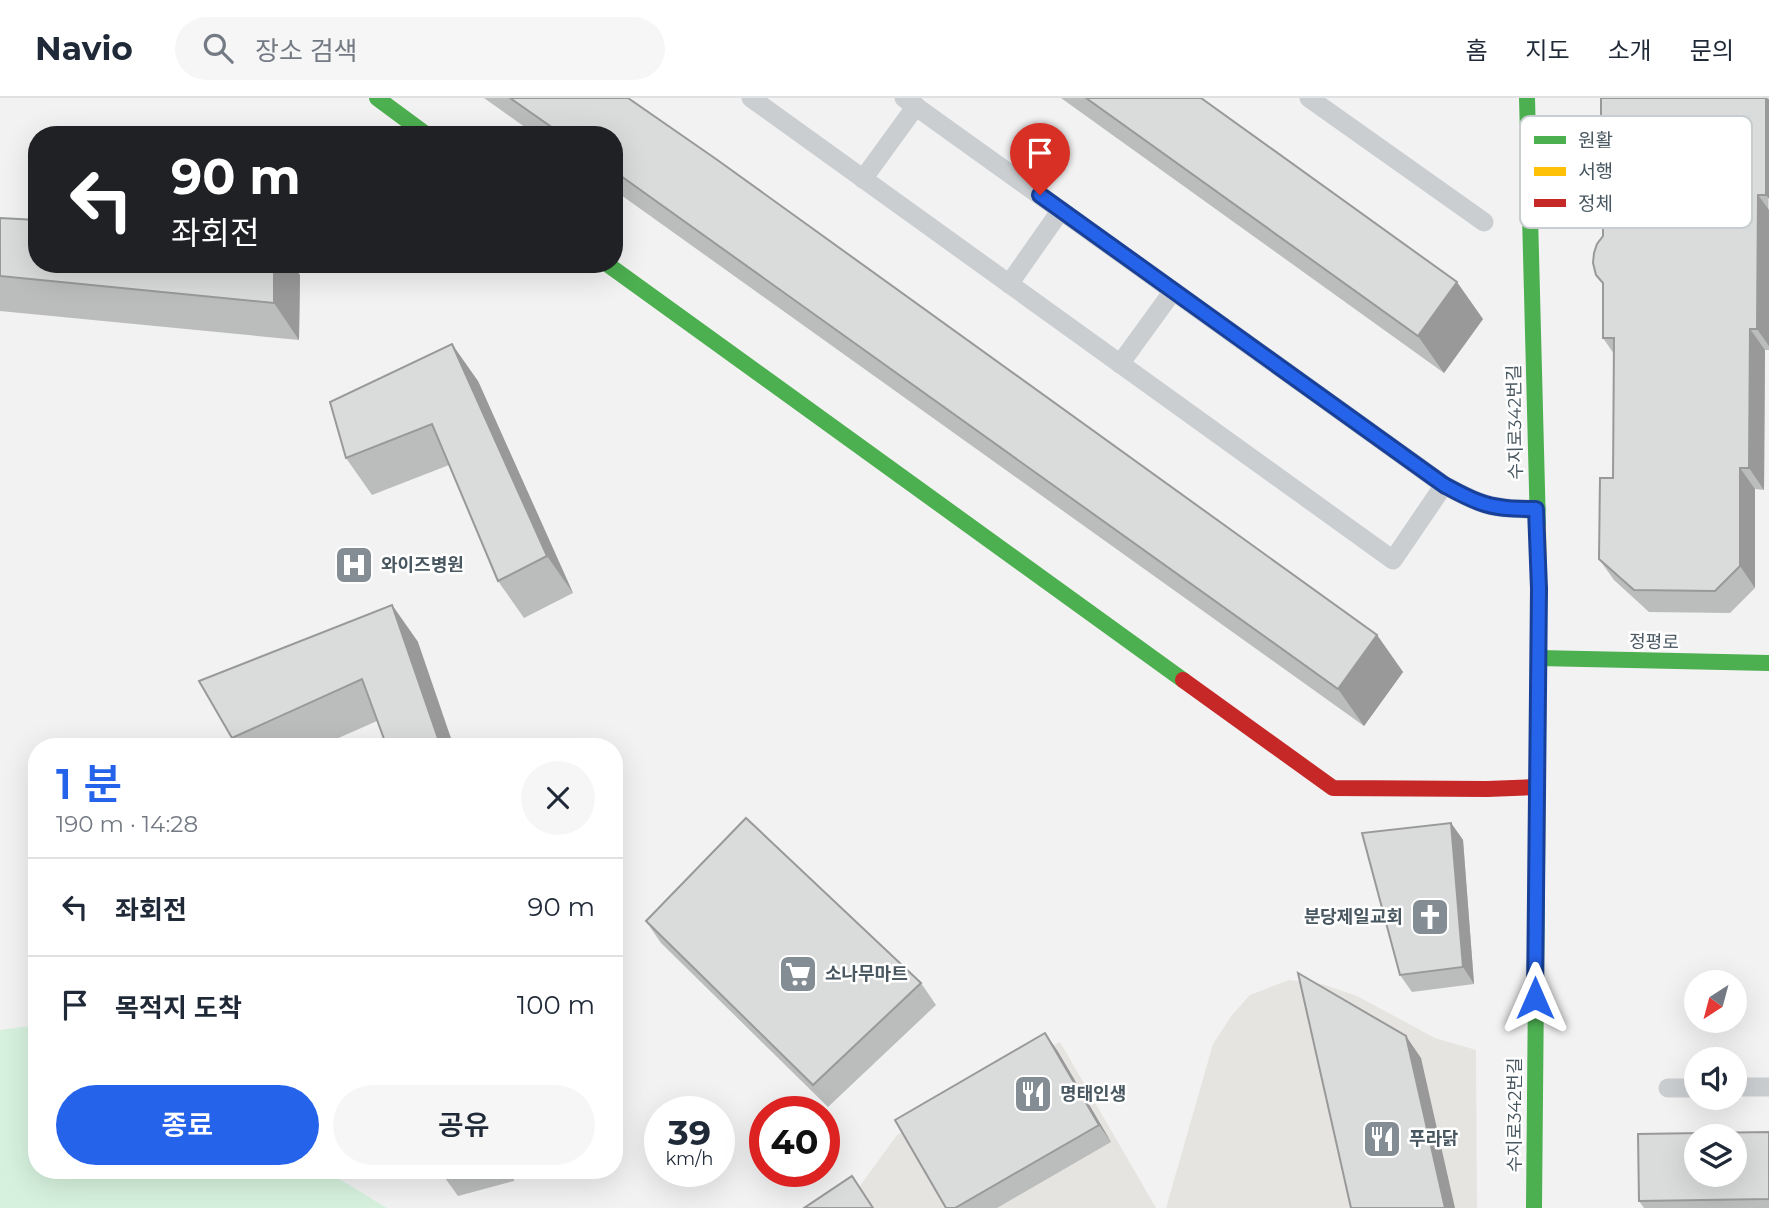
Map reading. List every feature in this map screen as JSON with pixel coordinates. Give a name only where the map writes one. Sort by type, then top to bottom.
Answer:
[{"type":"street","points":[[377,98],[415,126]]},
{"type":"street","name":"수지로342번길","points":[[1527,98],[1527,116]]},
{"type":"street","name":"수지로342번길","points":[[1530,228],[1539,589],[1534,1208]]},
{"type":"street","points":[[619,273],[1333,788],[1536,787]]},
{"type":"street","name":"정평로","points":[[1538,658],[1769,663]]},
{"type":"lane","points":[[751,98],[1393,560],[1444,485]]},
{"type":"lane","points":[[1310,98],[1484,222]]},
{"type":"lane","points":[[863,179],[910,102],[1444,485],[1486,505],[1536,509]]},
{"type":"lane","points":[[1009,284],[1061,210]]},
{"type":"lane","points":[[1120,364],[1173,291]]},
{"type":"lane","points":[[1747,1087],[1769,1087]]},
{"type":"lane","points":[[1668,1088],[1684,1088]]},
{"type":"shaded area","points":[[1289,980],[1322,984],[1357,996],[1435,1038],[1476,1050],[1477,1208],[1166,1208],[1213,1044],[1232,1015],[1250,995]]},
{"type":"shaded area","name":"명태인생","points":[[1060,1042],[1156,1208],[824,1208],[859,1187],[897,1135]]},
{"type":"green space","points":[[28,1026],[28,1179],[339,1179],[387,1208],[0,1208],[0,1030]]},
{"type":"building","points":[[510,98],[628,98],[1377,635],[1338,689],[623,177],[623,126],[550,126]]},
{"type":"building","points":[[1086,98],[1201,98],[1457,282],[1418,336]]},
{"type":"building","points":[[1601,98],[1766,98],[1766,195],[1758,195],[1757,329],[1750,329],[1749,468],[1740,468],[1740,566],[1715,591],[1634,590],[1599,559],[1600,478],[1613,478],[1614,338],[1603,338],[1603,283],[1596,275],[1593,263],[1597,244],[1603,236],[1603,228],[1752,228],[1752,116],[1601,116]]},
{"type":"building","points":[[0,218],[28,220],[28,273],[274,273],[274,303],[0,276]]},
{"type":"building","points":[[452,344],[547,556],[498,581],[432,424],[346,458],[330,402]]},
{"type":"building","points":[[392,605],[438,738],[384,738],[362,679],[232,738],[199,681]]},
{"type":"building","name":"소나무마트","points":[[746,818],[921,983],[813,1085],[646,921]]},
{"type":"building","name":"분당제일교회","points":[[1451,823],[1463,967],[1400,975],[1362,833]]},
{"type":"building","points":[[1298,973],[1406,1036],[1445,1208],[1351,1208]]},
{"type":"building","name":"명태인생","points":[[1045,1033],[1099,1125],[955,1208],[946,1208],[895,1120]]},
{"type":"building","points":[[1747,1132],[1769,1132],[1769,1199],[1639,1201],[1638,1134],[1684,1133],[1684,1187],[1747,1187]]},
{"type":"building","points":[[852,1176],[873,1208],[804,1208],[836,1187],[840,1187],[840,1184]]},
{"type":"traffic: fast","points":[[377,98],[415,126]]},
{"type":"traffic: fast","points":[[1527,98],[1527,116]]},
{"type":"traffic: fast","points":[[1530,228],[1538,528]]},
{"type":"traffic: fast","points":[[619,273],[1183,680]]},
{"type":"traffic: fast","points":[[1538,658],[1769,663]]},
{"type":"traffic: fast","points":[[1534,1208],[1537,874]]},
{"type":"traffic: slow","points":[[1537,874],[1538,528]]},
{"type":"traffic: jam","points":[[1183,680],[1333,788],[1536,787]]},
{"type":"place","name":"와이즈병원","points":[[354,565]]},
{"type":"place","name":"분당제일교회","points":[[1430,917]]},
{"type":"place","name":"소나무마트","points":[[798,974]]},
{"type":"place","name":"명태인생","points":[[1033,1094]]},
{"type":"place","name":"푸라닭","points":[[1382,1139]]},
{"type":"route","points":[[1040,195],[1444,485],[1486,505],[1536,509],[1539,589],[1535,998]]}]
